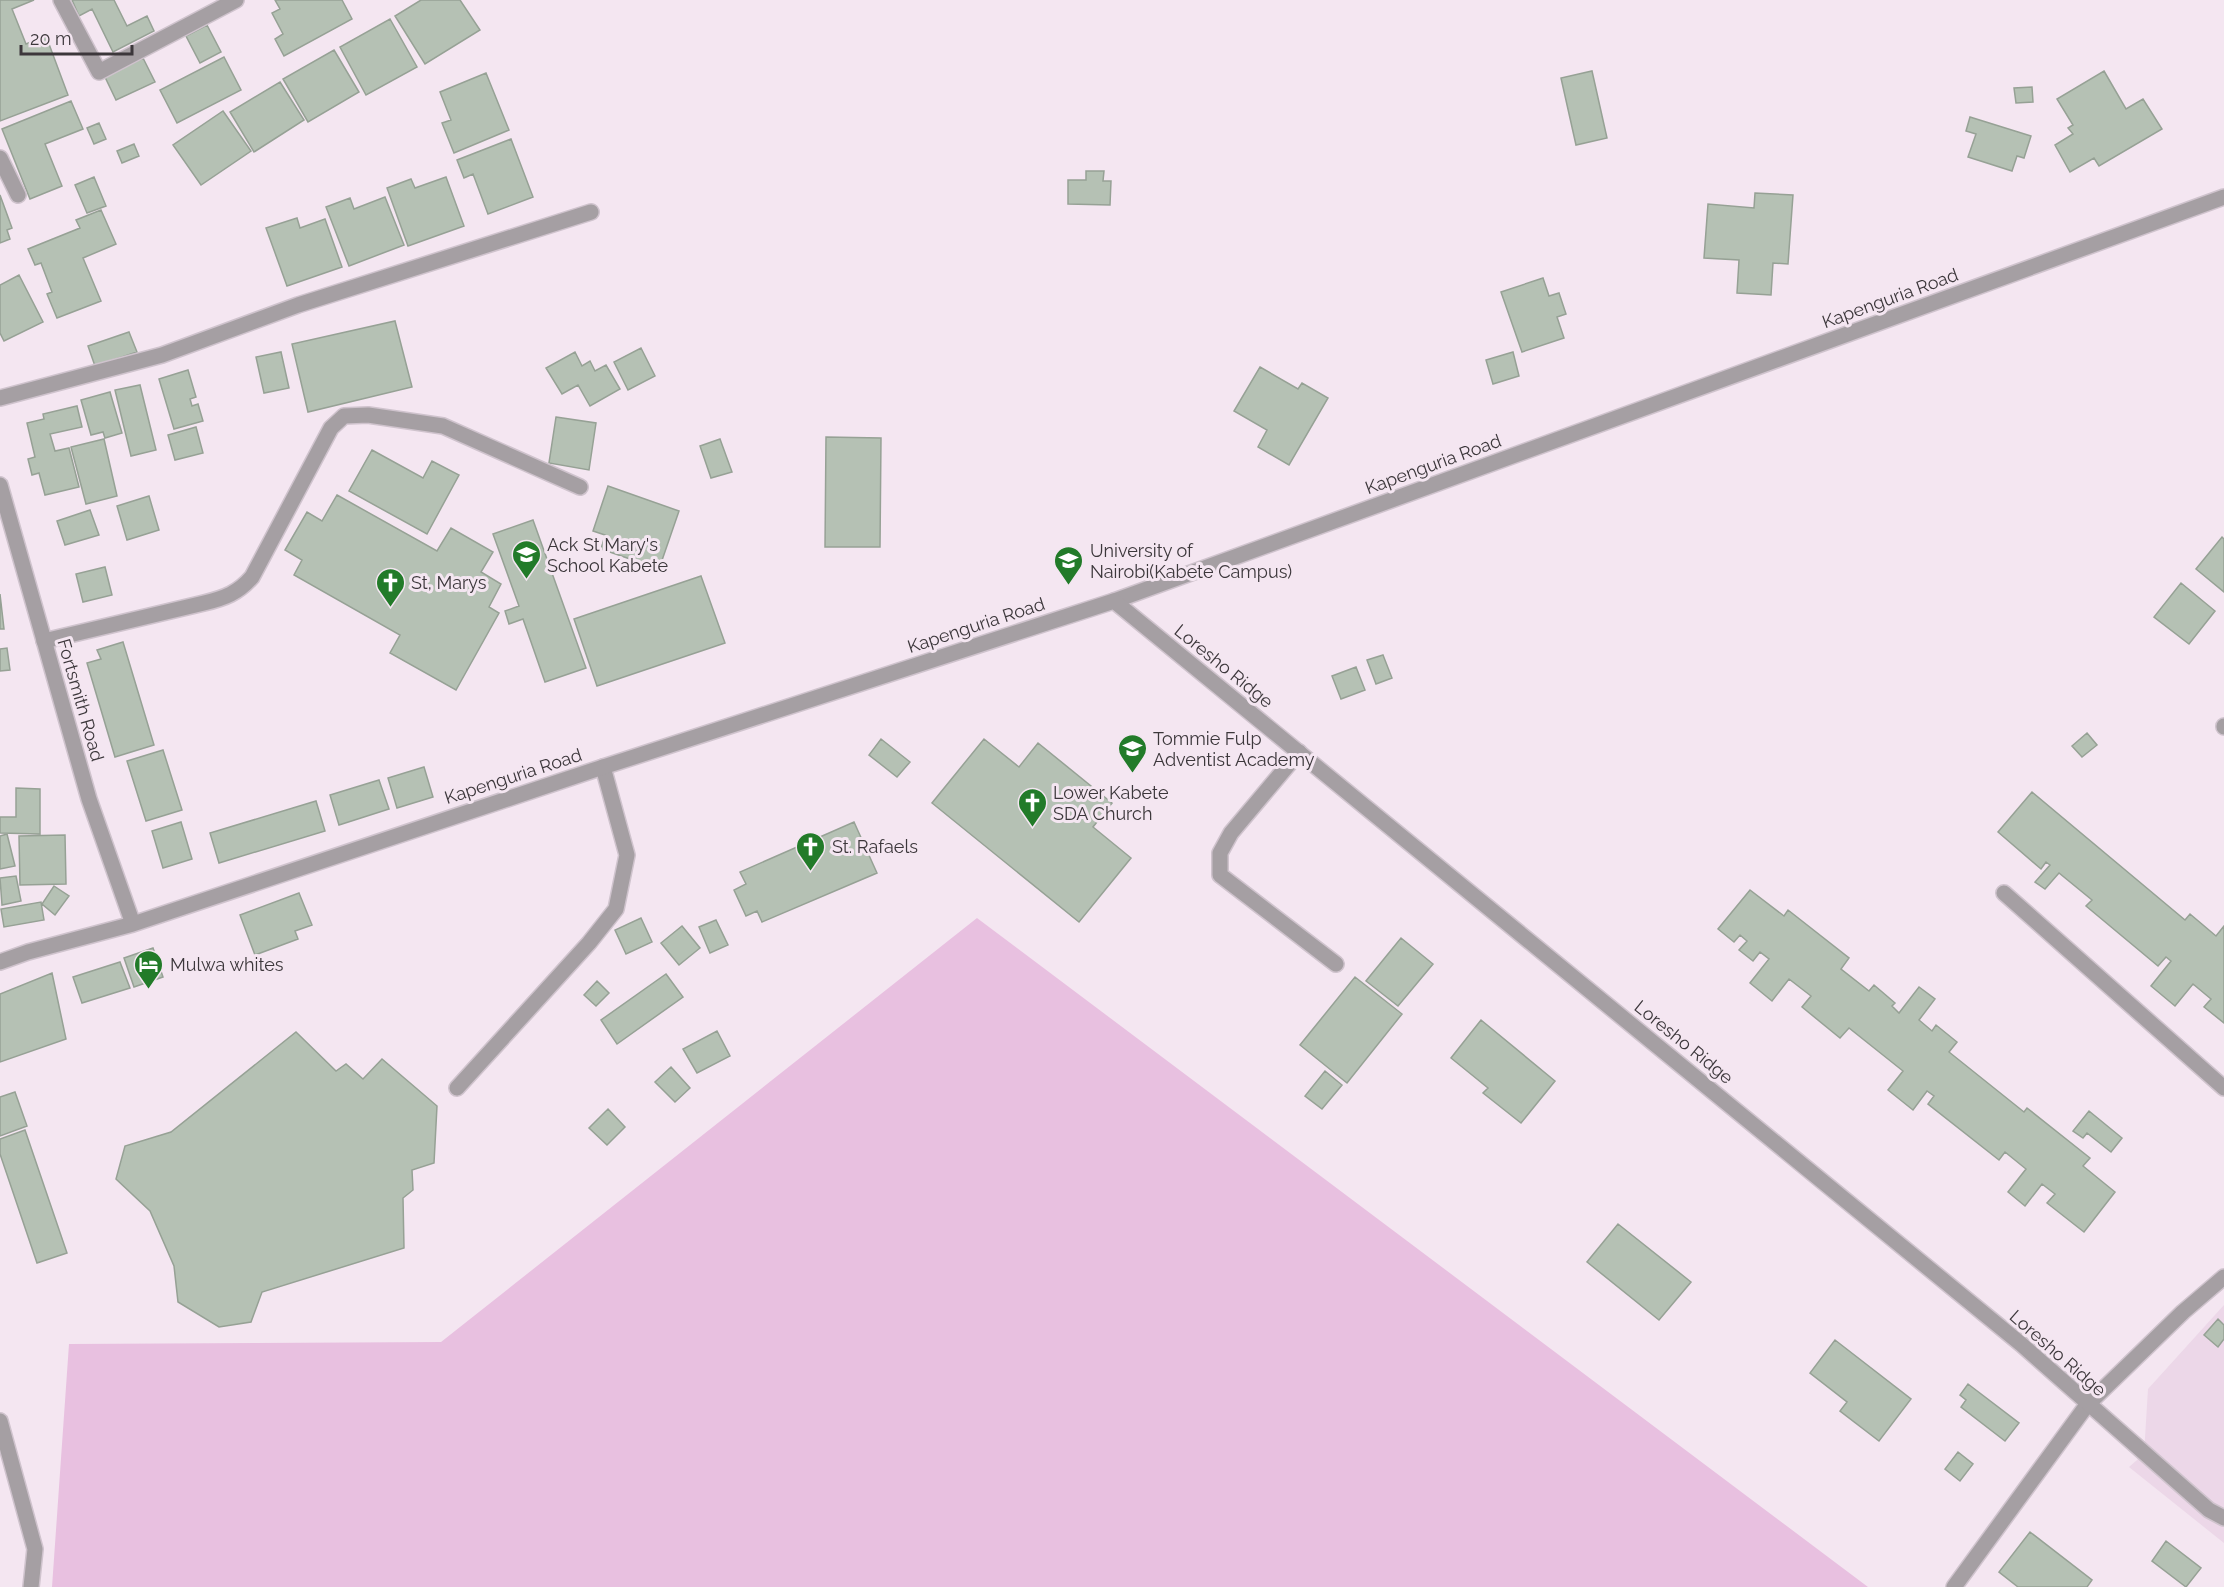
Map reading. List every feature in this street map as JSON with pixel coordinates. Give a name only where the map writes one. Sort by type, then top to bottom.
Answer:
[{"type":"street","points":[[61,0],[99,72],[236,0]]},
{"type":"street","points":[[0,158],[18,195]]},
{"type":"street","name":"Kapenguria Road","points":[[0,962],[133,924],[603,767],[1114,601],[2224,197]]},
{"type":"street","points":[[0,398],[162,355],[298,305],[591,212]]},
{"type":"street","points":[[44,641],[228,597],[241,590],[252,577],[331,428],[344,416],[368,415],[443,426],[580,487]]},
{"type":"street","name":"Fortsmith Road","points":[[0,485],[89,799],[133,924]]},
{"type":"street","name":"Loresho Ridge","points":[[1114,601],[2021,1344],[2087,1405],[2209,1510],[2224,1518]]},
{"type":"street","points":[[1299,752],[1231,833],[1220,853],[1220,875],[1336,964]]},
{"type":"street","points":[[457,1088],[616,909],[627,855],[603,767]]},
{"type":"street","points":[[2004,893],[2224,1088]]},
{"type":"street","points":[[1954,1587],[2087,1405],[2183,1312],[2224,1277]]},
{"type":"street","points":[[0,1421],[35,1549],[32,1587]]},
{"type":"shaded area","points":[[977,918],[1868,1587],[52,1587],[69,1344],[441,1342]]},
{"type":"shaded area","points":[[2224,1305],[2224,1543],[2129,1467],[2144,1454],[2148,1389]]},
{"type":"building","points":[[0,0],[34,0],[12,9],[26,44],[46,36],[68,95],[0,121]]},
{"type":"building","points":[[72,0],[114,0],[127,26],[147,16],[154,31],[113,52],[92,9],[79,16]]},
{"type":"building","points":[[275,0],[342,0],[352,19],[284,56],[275,39],[283,34],[272,13],[280,9]]},
{"type":"building","points":[[421,0],[460,0],[480,30],[425,64],[395,16]]},
{"type":"building","points":[[390,19],[417,67],[366,95],[340,47]]},
{"type":"building","points":[[207,25],[221,52],[200,63],[186,36]]},
{"type":"building","points":[[334,50],[359,92],[308,122],[283,79]]},
{"type":"building","points":[[224,57],[241,90],[177,123],[160,90]]},
{"type":"building","points":[[143,58],[155,82],[116,100],[105,77]]},
{"type":"building","points":[[1592,71],[1607,138],[1576,145],[1561,78]]},
{"type":"building","points":[[2104,71],[2126,109],[2143,99],[2162,129],[2099,166],[2094,158],[2070,172],[2055,145],[2073,134],[2068,128],[2073,125],[2057,99]]},
{"type":"building","points":[[486,73],[509,130],[454,153],[442,123],[451,120],[440,92]]},
{"type":"building","points":[[280,82],[304,120],[254,152],[230,112]]},
{"type":"building","points":[[2032,87],[2033,102],[2016,103],[2014,88]]},
{"type":"building","points":[[71,101],[83,129],[45,144],[62,186],[30,199],[2,129]]},
{"type":"building","points":[[223,111],[251,151],[201,185],[173,145]]},
{"type":"building","points":[[1970,117],[2031,136],[2024,158],[2017,156],[2012,171],[1968,157],[1976,134],[1966,131]]},
{"type":"building","points":[[99,123],[106,139],[94,144],[87,128]]},
{"type":"building","points":[[511,139],[533,197],[488,214],[473,174],[464,178],[457,160]]},
{"type":"building","points":[[134,144],[139,156],[122,163],[117,151]]},
{"type":"building","points":[[1086,171],[1104,171],[1103,181],[1111,181],[1110,205],[1068,204],[1068,180],[1086,180]]},
{"type":"building","points":[[94,177],[106,206],[87,213],[75,185]]},
{"type":"building","points":[[446,177],[464,226],[408,246],[387,188],[411,179],[415,188]]},
{"type":"building","points":[[1755,193],[1793,195],[1788,264],[1773,263],[1771,295],[1737,293],[1739,260],[1704,258],[1708,204],[1754,208]]},
{"type":"building","points":[[0,195],[12,228],[7,230],[10,239],[0,243]]},
{"type":"building","points":[[385,197],[404,245],[349,266],[326,207],[350,198],[354,209]]},
{"type":"building","points":[[101,210],[116,244],[83,258],[101,301],[57,318],[47,294],[52,292],[41,263],[35,265],[28,249],[80,228],[76,220]]},
{"type":"building","points":[[297,218],[300,228],[325,219],[342,267],[287,286],[266,228]]},
{"type":"building","points":[[19,275],[43,322],[4,341],[0,333],[0,285]]},
{"type":"building","points":[[1543,278],[1549,296],[1559,293],[1566,314],[1557,317],[1564,338],[1522,352],[1501,292]]},
{"type":"building","points":[[395,321],[412,387],[308,412],[292,344]]},
{"type":"building","points":[[129,332],[137,352],[95,366],[88,346]]},
{"type":"building","points":[[641,348],[655,376],[628,390],[614,362]]},
{"type":"building","points":[[281,352],[289,388],[264,393],[256,357]]},
{"type":"building","points":[[575,352],[582,366],[590,361],[595,371],[606,365],[620,389],[590,406],[578,385],[562,394],[546,368]]},
{"type":"building","points":[[1513,352],[1519,376],[1493,384],[1486,360]]},
{"type":"building","points":[[1260,367],[1298,389],[1302,383],[1328,398],[1289,465],[1258,447],[1267,430],[1234,411]]},
{"type":"building","points":[[188,370],[196,397],[190,399],[192,406],[198,404],[203,421],[174,429],[159,379]]},
{"type":"building","points":[[140,385],[156,450],[131,456],[115,390]]},
{"type":"building","points":[[110,392],[122,433],[105,438],[103,432],[91,435],[81,400]]},
{"type":"building","points":[[77,406],[82,427],[50,434],[55,451],[69,448],[79,487],[45,495],[39,473],[32,475],[28,459],[35,457],[27,423],[44,419],[43,414]]},
{"type":"building","points":[[556,417],[596,423],[589,470],[549,463]]},
{"type":"building","points":[[196,427],[203,453],[175,460],[168,435]]},
{"type":"building","points":[[826,437],[881,438],[880,547],[825,547]]},
{"type":"building","points":[[104,439],[117,496],[86,504],[71,447]]},
{"type":"building","points":[[720,439],[732,472],[711,478],[700,446]]},
{"type":"building","points":[[372,450],[423,478],[432,461],[459,475],[427,534],[349,491]]},
{"type":"building","points":[[608,486],[679,511],[659,569],[601,549],[605,535],[593,531]]},
{"type":"building","points":[[337,495],[437,551],[451,528],[493,552],[481,572],[501,584],[489,607],[499,613],[456,690],[390,653],[400,635],[294,575],[302,560],[285,550],[307,512],[322,521]]},
{"type":"building","points":[[149,496],[159,530],[127,540],[117,506]]},
{"type":"building","points":[[90,510],[99,535],[65,545],[57,521]]},
{"type":"building","points":[[533,520],[586,668],[545,682],[523,619],[509,624],[505,611],[519,606],[493,534]]},
{"type":"building","points":[[2222,537],[2224,539],[2224,592],[2196,569]]},
{"type":"building","points":[[105,567],[112,595],[83,602],[76,574]]},
{"type":"building","points":[[701,576],[725,643],[597,686],[574,619]]},
{"type":"building","points":[[2181,583],[2215,611],[2189,644],[2154,617]]},
{"type":"building","points":[[0,594],[4,629],[0,629]]},
{"type":"building","points":[[123,642],[154,745],[115,757],[87,663],[101,659],[97,650]]},
{"type":"building","points":[[7,648],[10,670],[0,671],[0,649]]},
{"type":"building","points":[[1383,655],[1392,678],[1376,684],[1367,660]]},
{"type":"building","points":[[1356,667],[1365,690],[1341,699],[1332,676]]},
{"type":"building","points":[[2087,733],[2097,745],[2082,757],[2072,746]]},
{"type":"building","points":[[881,739],[910,762],[897,777],[869,755]]},
{"type":"building","points":[[984,739],[1019,767],[1038,743],[1112,803],[1093,827],[1131,858],[1079,922],[932,803]]},
{"type":"building","points":[[163,750],[182,810],[146,821],[127,761]]},
{"type":"building","points":[[424,767],[433,797],[397,808],[388,778]]},
{"type":"building","points":[[379,780],[389,809],[339,825],[330,795]]},
{"type":"building","points":[[16,788],[40,789],[40,834],[0,833],[0,817],[16,817]]},
{"type":"building","points":[[2032,792],[2185,920],[2190,914],[2216,936],[2224,926],[2224,1023],[2204,1007],[2211,999],[2193,984],[2175,1006],[2151,986],[2171,961],[2166,957],[2158,966],[2086,906],[2092,900],[2059,873],[2045,889],[2035,882],[2050,865],[2046,862],[2041,869],[1998,832]]},
{"type":"building","points":[[316,801],[325,831],[219,863],[210,833]]},
{"type":"building","points":[[181,822],[192,859],[163,868],[152,831]]},
{"type":"building","points":[[854,822],[877,873],[762,922],[757,911],[746,916],[734,890],[746,884],[740,872]]},
{"type":"building","points":[[7,834],[15,866],[0,869],[0,836]]},
{"type":"building","points":[[65,835],[66,884],[20,885],[19,836]]},
{"type":"building","points":[[16,876],[21,901],[2,905],[0,878]]},
{"type":"building","points":[[54,886],[69,896],[55,915],[42,904]]},
{"type":"building","points":[[1750,890],[1784,916],[1788,910],[1849,958],[1841,969],[1869,991],[1874,985],[1895,1003],[1892,1006],[1899,1013],[1919,987],[1935,999],[1919,1020],[1932,1031],[1936,1025],[1957,1042],[1949,1052],[2024,1112],[2027,1108],[2090,1158],[2083,1166],[2115,1192],[2084,1232],[2047,1203],[2055,1194],[2042,1184],[2025,1206],[2008,1192],[2026,1169],[2005,1152],[1999,1160],[1928,1104],[1934,1096],[1927,1091],[1913,1110],[1888,1090],[1903,1071],[1849,1028],[1840,1038],[1802,1007],[1811,996],[1789,979],[1772,1001],[1750,983],[1769,959],[1760,952],[1753,961],[1739,950],[1747,941],[1740,935],[1734,942],[1718,929]]},
{"type":"building","points":[[299,893],[312,925],[295,931],[298,939],[255,955],[240,915]]},
{"type":"building","points":[[41,902],[44,920],[4,927],[1,909]]},
{"type":"building","points":[[641,918],[652,942],[626,954],[615,930]]},
{"type":"building","points":[[716,920],[728,945],[710,953],[699,927]]},
{"type":"building","points":[[682,926],[700,948],[679,965],[661,943]]},
{"type":"building","points":[[1401,938],[1433,964],[1398,1006],[1366,981]]},
{"type":"building","points":[[153,948],[163,977],[134,987],[124,958]]},
{"type":"building","points":[[120,962],[130,988],[82,1003],[73,977]]},
{"type":"building","points":[[52,973],[66,1039],[0,1062],[0,994]]},
{"type":"building","points":[[666,974],[683,997],[617,1044],[601,1020]]},
{"type":"building","points":[[1355,977],[1402,1014],[1347,1083],[1300,1045]]},
{"type":"building","points":[[597,981],[609,993],[596,1006],[584,995]]},
{"type":"building","points":[[1481,1020],[1555,1081],[1521,1123],[1483,1093],[1488,1088],[1451,1058]]},
{"type":"building","points":[[717,1031],[730,1056],[697,1073],[683,1049]]},
{"type":"building","points":[[296,1032],[336,1071],[346,1064],[363,1079],[382,1059],[437,1106],[434,1163],[412,1170],[413,1190],[403,1198],[404,1248],[262,1292],[251,1322],[219,1327],[178,1302],[174,1266],[150,1211],[116,1179],[125,1146],[171,1132]]},
{"type":"building","points":[[671,1067],[690,1088],[675,1102],[655,1082]]},
{"type":"building","points":[[1325,1071],[1342,1085],[1322,1109],[1305,1096]]},
{"type":"building","points":[[15,1092],[27,1126],[0,1136],[0,1097]]},
{"type":"building","points":[[608,1109],[625,1127],[607,1145],[589,1128]]},
{"type":"building","points":[[2089,1111],[2122,1138],[2111,1152],[2087,1133],[2083,1138],[2073,1131]]},
{"type":"building","points":[[25,1130],[67,1253],[37,1263],[0,1154],[0,1139]]},
{"type":"building","points":[[1618,1224],[1691,1282],[1659,1320],[1587,1262]]},
{"type":"building","points":[[2218,1319],[2224,1325],[2224,1339],[2218,1347],[2204,1335]]},
{"type":"building","points":[[1835,1340],[1911,1399],[1879,1441],[1840,1411],[1847,1402],[1810,1373]]},
{"type":"building","points":[[1968,1384],[2019,1423],[2005,1441],[1961,1407],[1966,1400],[1960,1395]]},
{"type":"building","points":[[1958,1452],[1973,1464],[1960,1481],[1945,1469]]},
{"type":"building","points":[[2030,1532],[2092,1580],[2087,1587],[2018,1587],[1999,1572]]},
{"type":"building","points":[[2166,1541],[2201,1568],[2186,1587],[2152,1561]]},
{"type":"place","name":"Ack St Mary's School Kabete","points":[[526,580]]},
{"type":"place","name":"University of Nairobi(Kabete Campus)","points":[[1069,586]]},
{"type":"place","name":"St, Marys","points":[[390,608]]},
{"type":"place","name":"Tommie Fulp Adventist Academy","points":[[1132,774]]},
{"type":"place","name":"Lower Kabete SDA Church","points":[[1032,828]]},
{"type":"place","name":"St. Rafaels","points":[[811,872]]},
{"type":"place","name":"Mulwa whites","points":[[149,990]]}]
